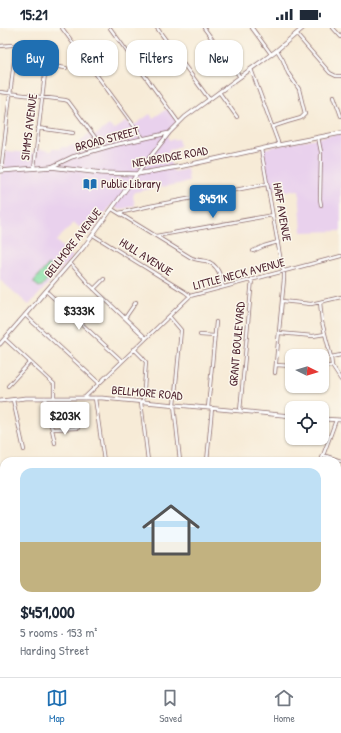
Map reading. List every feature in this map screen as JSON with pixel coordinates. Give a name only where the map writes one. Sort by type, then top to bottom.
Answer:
[{"type":"main road","name":"BELLMORE AVENUE","points":[[0,344],[84,248],[137,174],[169,133],[209,99],[277,50],[301,29]]},
{"type":"main road","name":"BROAD STREET","points":[[51,166],[72,157],[103,148],[169,133]]},
{"type":"main road","name":"NEWBRIDGE ROAD","points":[[0,171],[51,166],[102,173],[137,174],[183,166],[341,133]]},
{"type":"main road","name":"BELLMORE ROAD","points":[[0,402],[26,398],[95,398],[285,415]]},
{"type":"main road","points":[[329,420],[341,420]]},
{"type":"street","points":[[62,28],[143,138]]},
{"type":"street","points":[[110,28],[179,123]]},
{"type":"street","points":[[157,28],[209,99]]},
{"type":"street","points":[[204,28],[240,77]]},
{"type":"street","points":[[252,28],[271,54]]},
{"type":"street","points":[[334,29],[341,37]]},
{"type":"street","points":[[296,34],[330,73],[336,76],[341,76]]},
{"type":"street","points":[[0,46],[12,44]]},
{"type":"street","points":[[272,127],[301,118],[305,114],[299,90],[288,73],[277,50]]},
{"type":"street","points":[[59,67],[66,68]]},
{"type":"street","points":[[251,69],[279,145]]},
{"type":"street","points":[[0,171],[12,76]]},
{"type":"street","name":"SIMMS AVENUE","points":[[34,168],[45,76]]},
{"type":"street","points":[[0,92],[68,101],[103,148]]},
{"type":"street","points":[[219,92],[237,116]]},
{"type":"street","points":[[334,96],[341,116]]},
{"type":"street","points":[[38,128],[73,133]]},
{"type":"street","points":[[318,137],[321,152],[321,205]]},
{"type":"street","name":"HAFF AVENUE","points":[[261,149],[284,271],[275,373]]},
{"type":"street","points":[[118,213],[268,184]]},
{"type":"street","points":[[112,209],[190,257],[214,265],[219,272],[223,287]]},
{"type":"street","points":[[156,236],[273,216]]},
{"type":"street","name":"HULL AVENUE","points":[[93,235],[190,296]]},
{"type":"street","points":[[253,251],[278,242]]},
{"type":"street","name":"LITTLE NECK AVENUE","points":[[84,398],[190,296],[341,256]]},
{"type":"street","points":[[70,263],[94,289],[146,338]]},
{"type":"street","points":[[94,289],[104,279]]},
{"type":"street","name":"GRANT BOULEVARD","points":[[240,411],[252,279]]},
{"type":"street","points":[[46,291],[122,361]]},
{"type":"street","points":[[282,301],[311,304],[341,297]]},
{"type":"street","points":[[125,318],[136,302]]},
{"type":"street","points":[[320,302],[322,322],[332,366],[341,380]]},
{"type":"street","points":[[25,315],[99,383]]},
{"type":"street","points":[[169,316],[181,330],[174,405],[180,457]]},
{"type":"street","points":[[207,457],[216,322]]},
{"type":"street","points":[[279,333],[313,336],[325,334]]},
{"type":"street","points":[[200,335],[215,336]]},
{"type":"street","points":[[4,339],[54,384],[54,398]]},
{"type":"street","points":[[134,349],[146,362],[142,402],[148,457]]},
{"type":"street","points":[[331,357],[341,354]]},
{"type":"street","points":[[8,386],[30,362]]},
{"type":"street","points":[[276,365],[285,366]]},
{"type":"street","points":[[45,398],[55,443]]},
{"type":"street","points":[[95,398],[103,457]]},
{"type":"street","points":[[13,400],[24,450]]},
{"type":"street","points":[[329,457],[323,455],[336,420]]},
{"type":"street","points":[[52,430],[78,428]]},
{"type":"street","points":[[149,677],[158,677]]},
{"type":"shaded area","points":[[168,108],[178,123],[167,135],[169,140],[178,139],[180,146],[168,150],[173,172],[187,169],[189,182],[135,192],[133,196],[135,206],[119,210],[112,204],[90,235],[74,223],[56,241],[73,257],[29,305],[0,280],[0,173],[3,173],[6,151],[33,153],[38,149],[52,151],[52,149],[78,144],[89,133],[93,137],[109,125],[114,130],[127,121],[131,125],[136,124],[150,114],[153,118]]},
{"type":"shaded area","points":[[341,133],[341,231],[302,232],[299,190],[289,191],[269,188],[262,149]]},
{"type":"green space","points":[[48,265],[55,271],[42,286],[39,287],[34,283],[34,281]]},
{"type":"place","name":"Public Library","points":[[90,184]]}]
